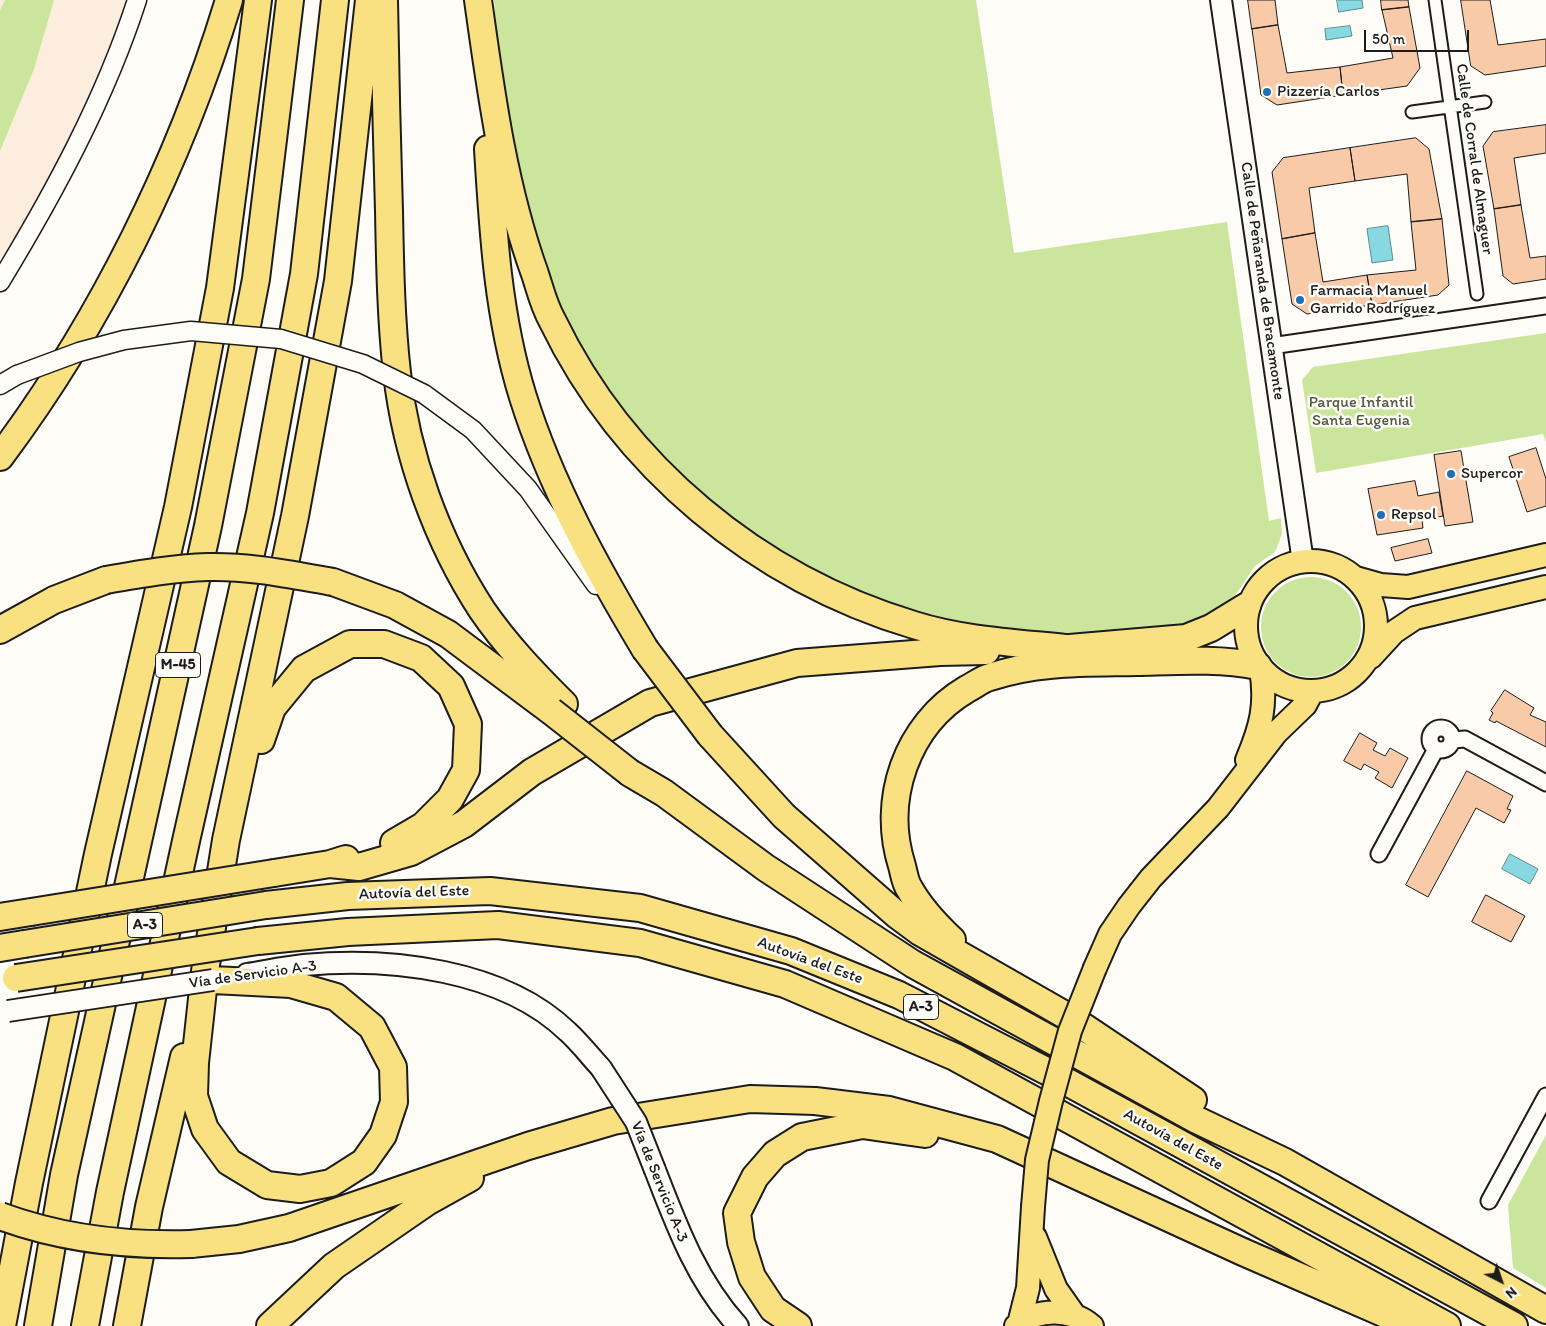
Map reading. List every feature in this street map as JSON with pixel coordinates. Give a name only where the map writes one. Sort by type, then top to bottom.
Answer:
[{"type":"highway","points":[[0,458],[34,412],[100,304],[165,172],[209,64],[229,0]]},
{"type":"highway","points":[[2,1326],[29,1183],[96,864],[182,488],[220,288],[258,0]]},
{"type":"highway","name":"M-45","points":[[38,1326],[64,1174],[208,526],[256,279],[290,0]]},
{"type":"highway","name":"M-45","points":[[85,1326],[110,1192],[264,494],[304,274],[335,0]]},
{"type":"highway","points":[[209,976],[291,984],[336,997],[372,1026],[394,1068],[394,1102],[383,1135],[364,1162],[331,1183],[300,1189],[267,1185],[229,1162],[205,1129],[194,1096],[195,1063],[209,976],[226,840],[294,516],[338,281],[369,0]]},
{"type":"highway","points":[[384,0],[390,256],[397,374],[410,439],[428,501],[450,550],[482,609],[558,708]]},
{"type":"highway","points":[[477,0],[494,232],[503,314],[523,396],[551,472],[597,569],[645,649],[710,735],[784,816],[897,915],[920,932],[1072,1019],[1285,1162]]},
{"type":"highway","points":[[477,0],[498,141],[521,236],[551,319],[588,385],[636,448],[685,499],[733,537],[777,565],[848,602],[915,626],[968,637],[1074,649]]},
{"type":"highway","points":[[0,630],[54,600],[106,580],[156,571],[209,567],[264,570],[334,582],[395,605],[448,634],[558,708],[664,793],[766,868],[914,964],[1197,1120],[1285,1162],[1546,1310]]},
{"type":"highway","points":[[330,864],[359,867],[411,852],[464,824],[532,772],[650,703],[797,663],[940,652],[1074,649],[1186,638],[1211,628],[1247,606]]},
{"type":"highway","points":[[0,917],[330,864],[394,843],[423,826],[450,799],[466,770],[468,724],[451,686],[421,658],[384,644],[350,644],[304,669],[272,708],[226,840]]},
{"type":"highway","points":[[980,966],[933,922],[908,887],[894,843],[894,802],[904,763],[922,728],[951,699],[989,677],[1027,667],[1076,663],[1228,660],[1260,667]]},
{"type":"highway","name":"Autovía del Este","points":[[12,946],[266,905],[348,896],[490,891],[640,908],[792,951],[899,995],[1049,1073],[1514,1326]]},
{"type":"highway","name":"Autovía del Este","points":[[8,980],[258,941],[348,932],[498,926],[640,943],[784,984],[955,1057],[1447,1326]]},
{"type":"highway","points":[[127,1326],[149,1207],[209,976]]},
{"type":"highway","points":[[0,1216],[29,1226],[106,1242],[150,1246],[239,1239],[289,1228],[528,1146],[613,1121],[750,1099],[815,1101],[889,1110],[997,1139],[1243,1252],[1413,1326]]},
{"type":"highway","points":[[798,1326],[773,1308],[752,1277],[740,1242],[737,1213],[755,1177],[775,1154],[802,1137],[862,1126],[925,1134],[1002,1158],[1112,1197],[1135,1201]]},
{"type":"highway","points":[[270,1326],[334,1266],[427,1202],[528,1146]]},
{"type":"highway","points":[[16,1326],[64,1174]]},
{"type":"highway","points":[[93,1326],[110,1192]]},
{"type":"main road","name":"Calle de Peñaranda de Bracamonte","points":[[1221,0],[1303,562]]},
{"type":"main road","points":[[1546,555],[1408,587],[1381,585],[1356,578],[1337,566],[1303,562],[1280,568],[1261,583],[1247,606],[1243,627],[1246,646],[1260,667],[1288,687],[1312,692],[1338,687],[1360,671],[1394,632],[1415,618],[1546,586]]},
{"type":"main road","points":[[1356,578],[1368,594],[1374,609],[1375,644],[1368,660]]},
{"type":"main road","points":[[1238,780],[1262,718],[1265,692],[1260,667]]},
{"type":"main road","points":[[1017,1325],[1028,1288],[1037,1160],[1051,1101],[1070,1031],[1110,934],[1151,878],[1218,808],[1276,733],[1305,705],[1312,692]]},
{"type":"main road","name":"Vía de Servicio A-3","points":[[4,1012],[209,976],[304,965],[392,964],[454,973],[492,985],[531,1005],[567,1031],[601,1068],[636,1122],[679,1235],[696,1270],[719,1305],[738,1326]]},
{"type":"main road","points":[[1033,1232],[1056,1289],[1084,1321]]},
{"type":"main road","points":[[1017,1325],[1034,1315],[1060,1312],[1084,1321]]},
{"type":"street","points":[[0,282],[32,231],[84,132],[129,26],[137,0]]},
{"type":"street","name":"Calle de Corral de Almaguer","points":[[1436,0],[1477,294]]},
{"type":"street","points":[[1412,112],[1485,102]]},
{"type":"street","points":[[1271,346],[1546,306]]},
{"type":"street","points":[[0,385],[17,375],[79,352],[115,342],[191,331],[281,339],[363,364],[424,394],[473,430],[528,488],[645,649]]},
{"type":"street","points":[[1378,854],[1436,749],[1430,740],[1434,730],[1441,728],[1448,730],[1452,740],[1465,739],[1546,783]]},
{"type":"street","points":[[1489,1201],[1546,1096]]},
{"type":"shaded area","points":[[0,0],[137,0],[129,26],[0,282]]},
{"type":"green space","points":[[5,0],[54,0],[34,69],[0,151],[0,10]]},
{"type":"green space","points":[[494,0],[976,0],[1014,253],[1227,222],[1269,521],[1281,518],[1282,534],[1275,552],[1255,566],[1226,609],[1209,623],[1056,638],[990,630],[935,618],[860,591],[789,558],[720,511],[651,446],[599,382],[560,315],[533,237],[503,122]]},
{"type":"green space","name":"Parque Infantil Santa Eugenia","points":[[1546,333],[1546,442],[1543,434],[1316,473],[1302,380],[1313,367]]},
{"type":"green space","points":[[1311,577],[1330,581],[1346,592],[1357,608],[1361,627],[1357,646],[1346,662],[1330,673],[1311,677],[1292,673],[1276,662],[1265,646],[1261,627],[1265,608],[1276,592],[1292,581]]},
{"type":"green space","points":[[1546,1135],[1546,1288],[1513,1268],[1508,1205]]},
{"type":"water","points":[[1337,0],[1362,0],[1363,8],[1339,12]]},
{"type":"water","points":[[1350,26],[1352,36],[1326,40],[1325,29]]},
{"type":"water","points":[[1388,226],[1393,260],[1372,263],[1367,229]]},
{"type":"water","points":[[1510,854],[1538,869],[1530,884],[1502,869]]},
{"type":"building","points":[[1248,0],[1275,0],[1278,25],[1252,29]]},
{"type":"building","points":[[1381,0],[1408,0],[1409,7],[1382,10]]},
{"type":"building","points":[[1461,0],[1490,0],[1498,45],[1546,39],[1546,66],[1485,75],[1471,66]]},
{"type":"building","points":[[1409,7],[1420,68],[1407,86],[1343,95],[1340,67],[1393,58],[1382,10]]},
{"type":"building","points":[[1278,25],[1287,73],[1340,67],[1343,95],[1277,105],[1261,95],[1252,29]]},
{"type":"building","points":[[1546,125],[1546,153],[1514,158],[1521,205],[1494,209],[1483,146],[1493,132]]},
{"type":"building","points":[[1416,138],[1429,149],[1442,219],[1411,222],[1407,174],[1355,181],[1350,148]]},
{"type":"building","points":[[1350,148],[1355,181],[1309,188],[1315,233],[1282,239],[1272,172],[1283,158]]},
{"type":"building","points":[[1521,205],[1530,258],[1546,256],[1546,279],[1513,284],[1503,276],[1494,209]]},
{"type":"building","points":[[1442,219],[1449,285],[1438,295],[1372,305],[1367,275],[1416,270],[1411,222]]},
{"type":"building","points":[[1315,233],[1323,282],[1367,275],[1372,305],[1307,314],[1292,304],[1282,239]]},
{"type":"building","points":[[1536,448],[1546,479],[1546,506],[1527,512],[1509,457]]},
{"type":"building","name":"Supercor","points":[[1461,451],[1473,522],[1445,526],[1434,455]]},
{"type":"building","points":[[1415,481],[1418,496],[1439,492],[1443,516],[1422,520],[1423,528],[1377,535],[1368,489]]},
{"type":"building","points":[[1428,539],[1432,553],[1395,561],[1391,548]]},
{"type":"building","points":[[1505,690],[1534,708],[1530,715],[1546,722],[1546,747],[1496,721],[1495,723],[1489,720],[1493,713],[1491,711]]},
{"type":"building","points":[[1360,733],[1377,743],[1373,750],[1385,756],[1390,748],[1408,758],[1392,788],[1375,778],[1379,772],[1364,764],[1361,770],[1344,761]]},
{"type":"building","points":[[1467,771],[1513,796],[1507,809],[1511,810],[1504,823],[1476,808],[1428,897],[1406,885]]},
{"type":"building","points":[[1486,895],[1525,916],[1511,942],[1472,922]]},
{"type":"place","name":"Pizzería Carlos","points":[[1267,92]]},
{"type":"place","name":"Farmacia Manuel Garrido Rodríguez","points":[[1300,300]]},
{"type":"place","name":"Supercor","points":[[1451,474]]},
{"type":"place","name":"Repsol","points":[[1381,515]]}]
